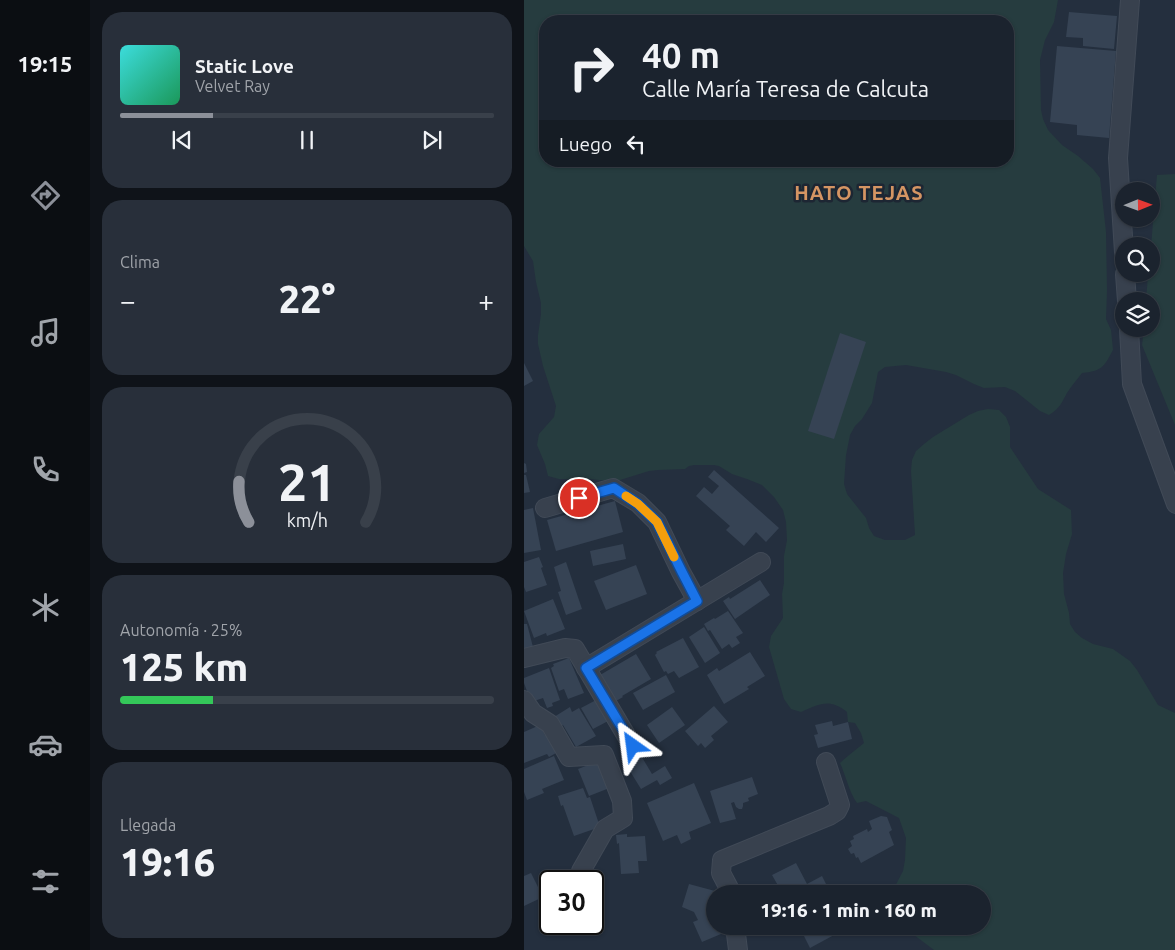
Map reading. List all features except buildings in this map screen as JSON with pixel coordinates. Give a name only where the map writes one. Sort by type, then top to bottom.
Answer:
[{"type":"street","points":[[1123,237],[1118,158],[1130,0]]},
{"type":"street","points":[[1129,337],[1132,384],[1175,504]]},
{"type":"street","points":[[545,508],[614,488],[638,504],[657,522],[697,601]]},
{"type":"street","points":[[586,668],[761,562]]},
{"type":"street","points":[[524,658],[565,648],[575,650],[633,746]]},
{"type":"street","points":[[524,700],[533,713],[550,724],[569,757],[604,754],[622,801],[623,818],[605,829],[582,870]]},
{"type":"street","points":[[727,885],[721,873],[722,860],[837,811],[840,805],[826,762]]},
{"type":"street","points":[[736,935],[738,950]]},
{"type":"green space","points":[[524,0],[1058,0],[1054,22],[1045,40],[1040,60],[1041,110],[1048,130],[1062,145],[1093,169],[1100,178],[1106,232],[1106,319],[1111,330],[1113,350],[1102,367],[1094,371],[1082,373],[1060,406],[1049,415],[1040,411],[1015,391],[1005,387],[984,388],[946,372],[906,365],[885,367],[878,372],[872,403],[850,435],[846,455],[844,484],[847,494],[866,518],[874,536],[885,540],[905,540],[915,535],[911,471],[912,460],[916,451],[933,437],[978,411],[988,409],[999,410],[1006,417],[1010,427],[1010,447],[1038,489],[1071,510],[1072,534],[1063,573],[1064,594],[1070,624],[1082,638],[1093,644],[1113,649],[1130,661],[1158,705],[1175,713],[1175,950],[934,950],[914,935],[991,935],[991,885],[896,885],[903,871],[905,860],[906,838],[899,818],[866,801],[857,803],[840,763],[864,743],[855,723],[848,722],[847,712],[835,705],[819,705],[801,712],[791,709],[784,699],[769,647],[771,636],[783,618],[782,594],[784,556],[787,540],[783,510],[762,485],[714,465],[694,465],[685,469],[649,471],[620,480],[610,481],[559,479],[548,476],[537,445],[539,434],[554,417],[556,406],[538,344],[541,303],[533,261],[524,246]]},
{"type":"green space","points":[[1176,174],[1175,425],[1142,345],[1143,337],[1160,337],[1160,292],[1147,292],[1147,282],[1160,282],[1160,237],[1152,237],[1153,228],[1160,228],[1160,182],[1156,182],[1157,175]]},
{"type":"slow traffic","points":[[626,496],[638,504],[657,522],[674,557]]},
{"type":"district","name":"HATO TEJAS","points":[[859,192]]},
{"type":"route","points":[[579,498],[614,488],[638,504],[657,522],[697,601],[586,668],[633,746]]}]
